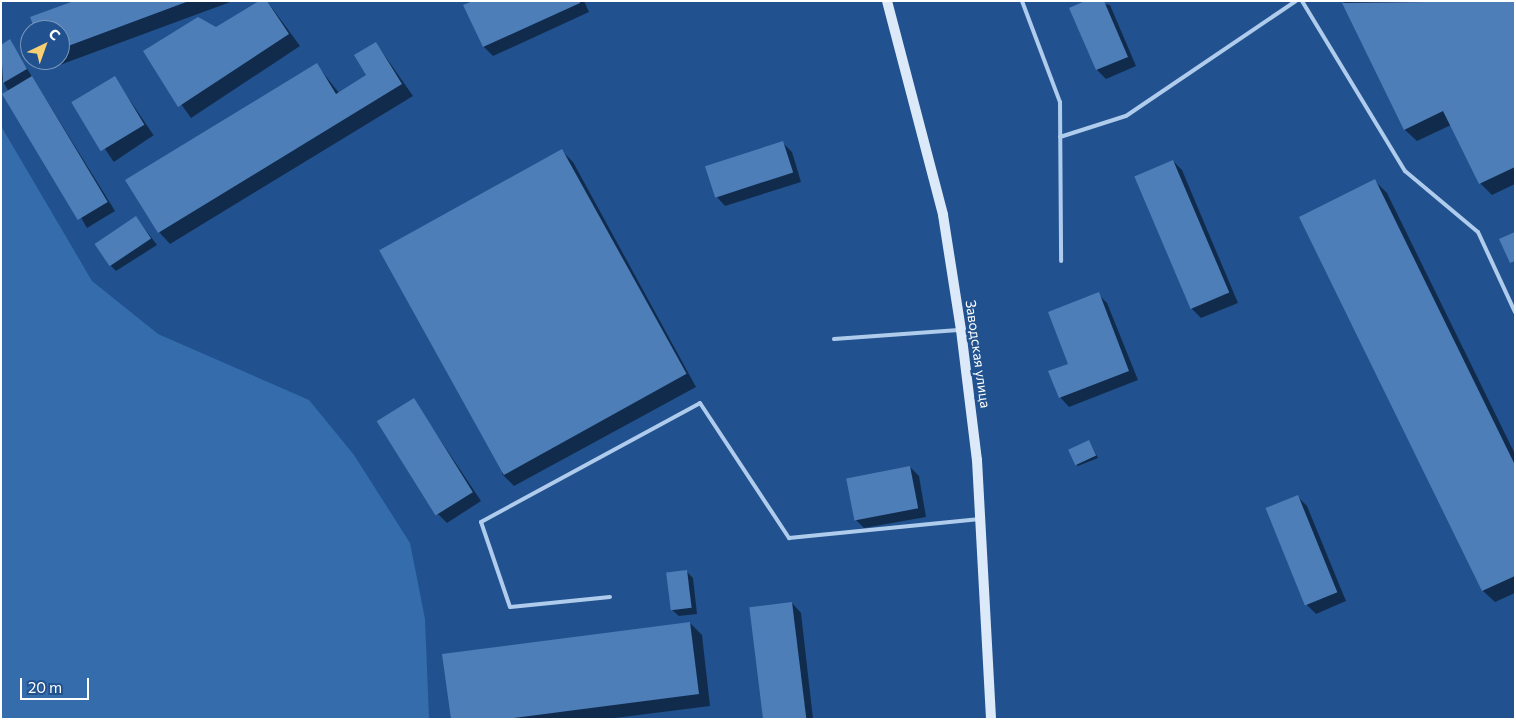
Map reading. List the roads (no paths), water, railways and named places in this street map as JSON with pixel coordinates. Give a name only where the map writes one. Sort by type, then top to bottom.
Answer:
[{"type":"street","name":"Заводская улица","points":[[888,1],[943,215],[961,330],[981,519],[991,719]]},
{"type":"lane","points":[[1022,1],[1060,102],[1061,261]]},
{"type":"lane","points":[[1060,137],[1126,116],[1296,1]]},
{"type":"lane","points":[[1302,1],[1405,170],[1478,232],[1515,312]]},
{"type":"lane","points":[[834,339],[961,330]]},
{"type":"lane","points":[[610,597],[510,607],[482,522],[700,403],[788,538],[981,519]]}]
